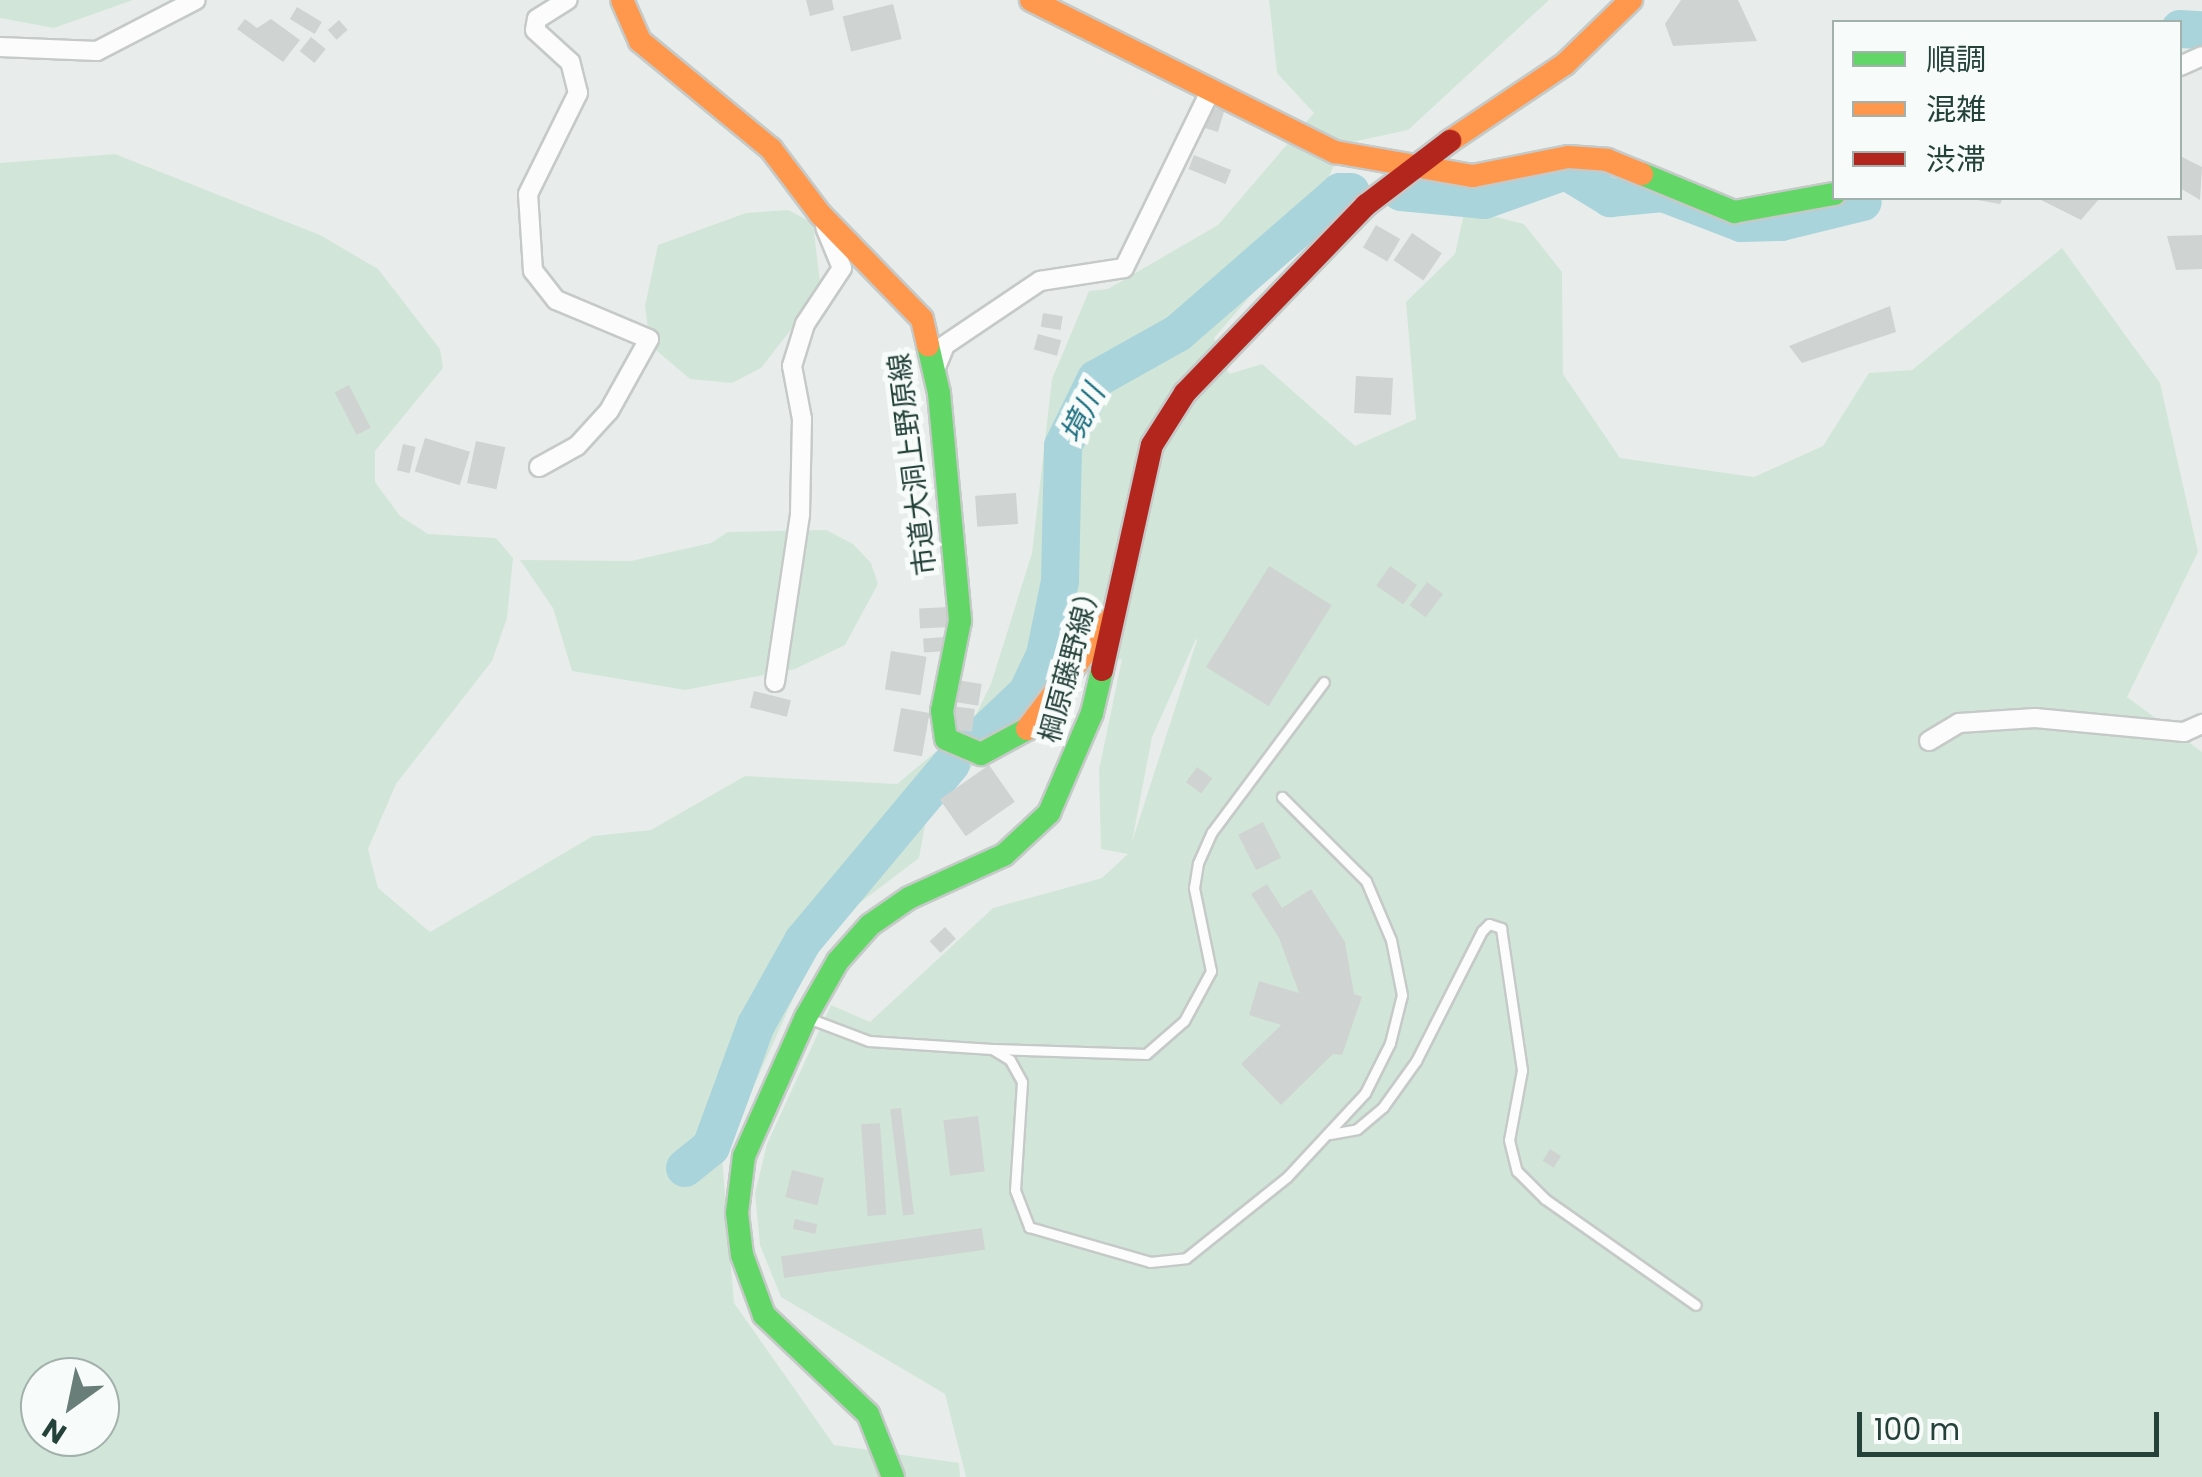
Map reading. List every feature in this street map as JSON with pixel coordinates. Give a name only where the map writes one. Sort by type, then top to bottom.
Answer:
[{"type":"street","points":[[0,47],[97,51],[196,0]]},
{"type":"street","points":[[539,467],[577,446],[609,411],[649,339],[556,300],[533,271],[528,194],[578,93],[570,62],[536,30],[537,19],[567,0]]},
{"type":"street","name":"市道大洞上野原線","points":[[622,0],[640,41],[770,150],[820,214],[913,305],[935,370],[960,621],[942,711],[946,740],[980,754],[1023,734],[1119,608]]},
{"type":"street","points":[[1031,0],[1335,152],[1473,176],[1568,156],[1606,160],[1734,212],[1802,205],[1832,195]]},
{"type":"street","name":"棡原藤野線）","points":[[893,1477],[868,1414],[764,1315],[742,1255],[737,1213],[744,1156],[806,1016],[838,961],[870,925],[909,898],[1004,855],[1049,813],[1083,744],[1119,608],[1145,470],[1167,416],[1366,206],[1415,164],[1566,64],[1631,0]]},
{"type":"street","points":[[935,370],[946,346],[1040,282],[1124,268],[1212,90]]},
{"type":"street","points":[[775,682],[800,514],[802,419],[792,366],[805,324],[842,268],[820,214]]},
{"type":"street","points":[[1928,742],[1959,723],[2035,718],[2184,732],[2202,724]]},
{"type":"lane","points":[[806,1016],[869,1041],[1146,1054],[1184,1021],[1211,971],[1194,888],[1198,863],[1212,832],[1324,682]]},
{"type":"lane","points":[[992,1049],[1010,1060],[1022,1082],[1018,1212],[1029,1227],[1069,1243],[1150,1262],[1186,1258],[1287,1177],[1365,1093],[1390,1043],[1402,994],[1391,940],[1366,882],[1282,798]]},
{"type":"lane","points":[[1328,1135],[1357,1128],[1382,1106],[1416,1061],[1482,931],[1489,924],[1501,928],[1522,1070],[1509,1140],[1517,1171],[1545,1199],[1696,1305]]},
{"type":"green space","points":[[0,0],[133,0],[54,28],[0,18]]},
{"type":"green space","points":[[1269,0],[1549,0],[1408,130],[1343,144],[1305,233],[1214,338],[1229,374],[1262,364],[1355,446],[1416,419],[1406,302],[1455,254],[1465,209],[1524,224],[1562,272],[1563,374],[1620,458],[1754,477],[1823,446],[1869,373],[1912,370],[2062,248],[2160,383],[2198,552],[2127,697],[2202,752],[2202,1477],[966,1477],[945,1394],[781,1297],[760,1245],[755,1193],[767,1144],[831,1005],[870,1022],[993,908],[1102,878],[1128,854],[1101,849],[1099,770],[1122,659],[1061,673],[927,814],[919,858],[824,930],[722,1157],[734,1303],[834,1445],[959,1463],[960,1477],[0,1477],[0,163],[115,154],[320,235],[378,269],[440,349],[443,368],[375,451],[375,482],[400,516],[428,534],[496,538],[513,558],[507,618],[492,661],[396,784],[368,849],[378,888],[430,932],[593,836],[651,830],[745,776],[897,784],[939,749],[963,741],[991,684],[1032,553],[1052,379],[1089,291],[1108,289],[1218,225],[1314,113],[1277,73]],"holes":[[[1197,640],[1132,842],[1152,737]]]},
{"type":"green space","points":[[788,210],[813,223],[821,291],[761,368],[732,383],[690,379],[650,345],[645,306],[658,245],[746,213]]},
{"type":"green space","points":[[826,530],[853,544],[871,563],[878,584],[845,645],[795,669],[685,690],[572,671],[553,608],[520,560],[631,561],[711,543],[728,532]]},
{"type":"building","points":[[806,0],[832,0],[834,10],[810,16]]},
{"type":"building","points":[[1681,0],[1738,0],[1757,41],[1673,46],[1665,24]]},
{"type":"building","points":[[893,4],[902,39],[851,52],[843,17]]},
{"type":"building","points":[[297,7],[322,22],[315,34],[290,19]]},
{"type":"building","points":[[245,19],[257,28],[271,19],[300,40],[283,62],[237,29]]},
{"type":"building","points":[[339,20],[348,30],[337,40],[328,30]]},
{"type":"building","points":[[311,37],[326,49],[314,63],[300,51]]},
{"type":"building","points":[[1208,106],[1224,111],[1218,132],[1202,127]]},
{"type":"building","points":[[1194,155],[1231,170],[1225,184],[1188,169]]},
{"type":"building","points":[[2182,157],[2202,167],[2200,200],[2182,189]]},
{"type":"building","points":[[2041,200],[2098,200],[2081,220]]},
{"type":"building","points":[[1376,225],[1400,239],[1387,262],[1363,248]]},
{"type":"building","points":[[1412,233],[1442,253],[1423,280],[1394,260]]},
{"type":"building","points":[[2202,235],[2202,269],[2176,270],[2167,236]]},
{"type":"building","points":[[1890,306],[1896,332],[1802,363],[1789,346]]},
{"type":"building","points":[[1043,313],[1063,316],[1061,330],[1041,327]]},
{"type":"building","points":[[1038,334],[1061,340],[1057,356],[1034,349]]},
{"type":"building","points":[[1356,376],[1393,378],[1391,415],[1354,413]]},
{"type":"building","points":[[349,385],[371,428],[357,435],[335,392]]},
{"type":"building","points":[[425,438],[470,452],[460,485],[415,471]]},
{"type":"building","points":[[476,441],[505,447],[496,489],[467,483]]},
{"type":"building","points":[[403,444],[416,447],[410,473],[397,470]]},
{"type":"building","points":[[1016,493],[1018,524],[977,527],[975,496]]},
{"type":"building","points":[[1269,566],[1332,605],[1269,706],[1206,667]]},
{"type":"building","points":[[1390,566],[1417,585],[1403,605],[1376,586]]},
{"type":"building","points":[[1427,582],[1443,594],[1426,617],[1410,605]]},
{"type":"building","points":[[949,607],[950,627],[920,629],[919,609]]},
{"type":"building","points":[[946,637],[947,651],[924,653],[923,639]]},
{"type":"building","points":[[891,651],[927,657],[920,695],[885,690]]},
{"type":"building","points":[[957,680],[982,684],[978,706],[954,702]]},
{"type":"building","points":[[754,691],[791,700],[787,717],[750,707]]},
{"type":"building","points":[[951,706],[975,709],[972,732],[948,729]]},
{"type":"building","points":[[901,708],[930,713],[922,756],[893,751]]},
{"type":"building","points":[[989,765],[1015,802],[966,836],[940,799]]},
{"type":"building","points":[[1197,767],[1212,778],[1201,794],[1186,782]]},
{"type":"building","points":[[1263,822],[1281,858],[1256,870],[1238,835]]},
{"type":"building","points":[[1267,884],[1282,908],[1311,889],[1345,942],[1354,994],[1362,997],[1342,1055],[1333,1054],[1281,1105],[1241,1064],[1281,1025],[1249,1015],[1259,981],[1299,993],[1279,938],[1251,894]]},
{"type":"building","points":[[945,927],[956,939],[941,953],[930,941]]},
{"type":"building","points":[[901,1108],[914,1214],[903,1216],[890,1109]]},
{"type":"building","points":[[978,1116],[985,1172],[950,1176],[943,1120]]},
{"type":"building","points":[[880,1123],[886,1215],[867,1216],[861,1124]]},
{"type":"building","points":[[1550,1149],[1561,1156],[1554,1168],[1543,1161]]},
{"type":"building","points":[[792,1170],[824,1178],[817,1205],[785,1197]]},
{"type":"building","points":[[795,1219],[817,1224],[815,1234],[793,1229]]},
{"type":"building","points":[[982,1228],[985,1250],[784,1278],[781,1256]]},
{"type":"waterway","name":"境川","points":[[2182,29],[2202,30]]},
{"type":"waterway","name":"境川","points":[[1401,192],[1484,200],[1566,171],[1610,198],[1663,193],[1741,223],[1781,222],[1863,202]]},
{"type":"waterway","name":"境川","points":[[979,738],[1027,693],[1045,655],[1060,581],[1063,446],[1096,379],[1178,333],[1340,192],[1351,192]]},
{"type":"waterway","name":"境川","points":[[685,1168],[711,1147],[756,1025],[803,941],[951,764]]},
{"type":"traffic: fast","points":[[1642,174],[1734,212],[1832,194]]},
{"type":"traffic: fast","points":[[928,345],[939,393],[960,621],[942,711],[946,739],[981,754],[1027,729]]},
{"type":"traffic: fast","points":[[893,1477],[868,1414],[764,1315],[742,1255],[737,1213],[744,1156],[806,1017],[838,961],[870,925],[909,898],[1004,855],[1049,813],[1092,713],[1102,670]]},
{"type":"traffic: slow","points":[[622,0],[640,41],[771,149],[820,214],[922,319],[928,345]]},
{"type":"traffic: slow","points":[[1031,0],[1335,152],[1473,176],[1568,157],[1607,160],[1642,174]]},
{"type":"traffic: slow","points":[[1450,141],[1565,64],[1631,0]]},
{"type":"traffic: slow","points":[[1027,729],[1114,615]]},
{"type":"traffic: jam","points":[[1102,670],[1152,445],[1185,393],[1366,205],[1450,141]]}]
